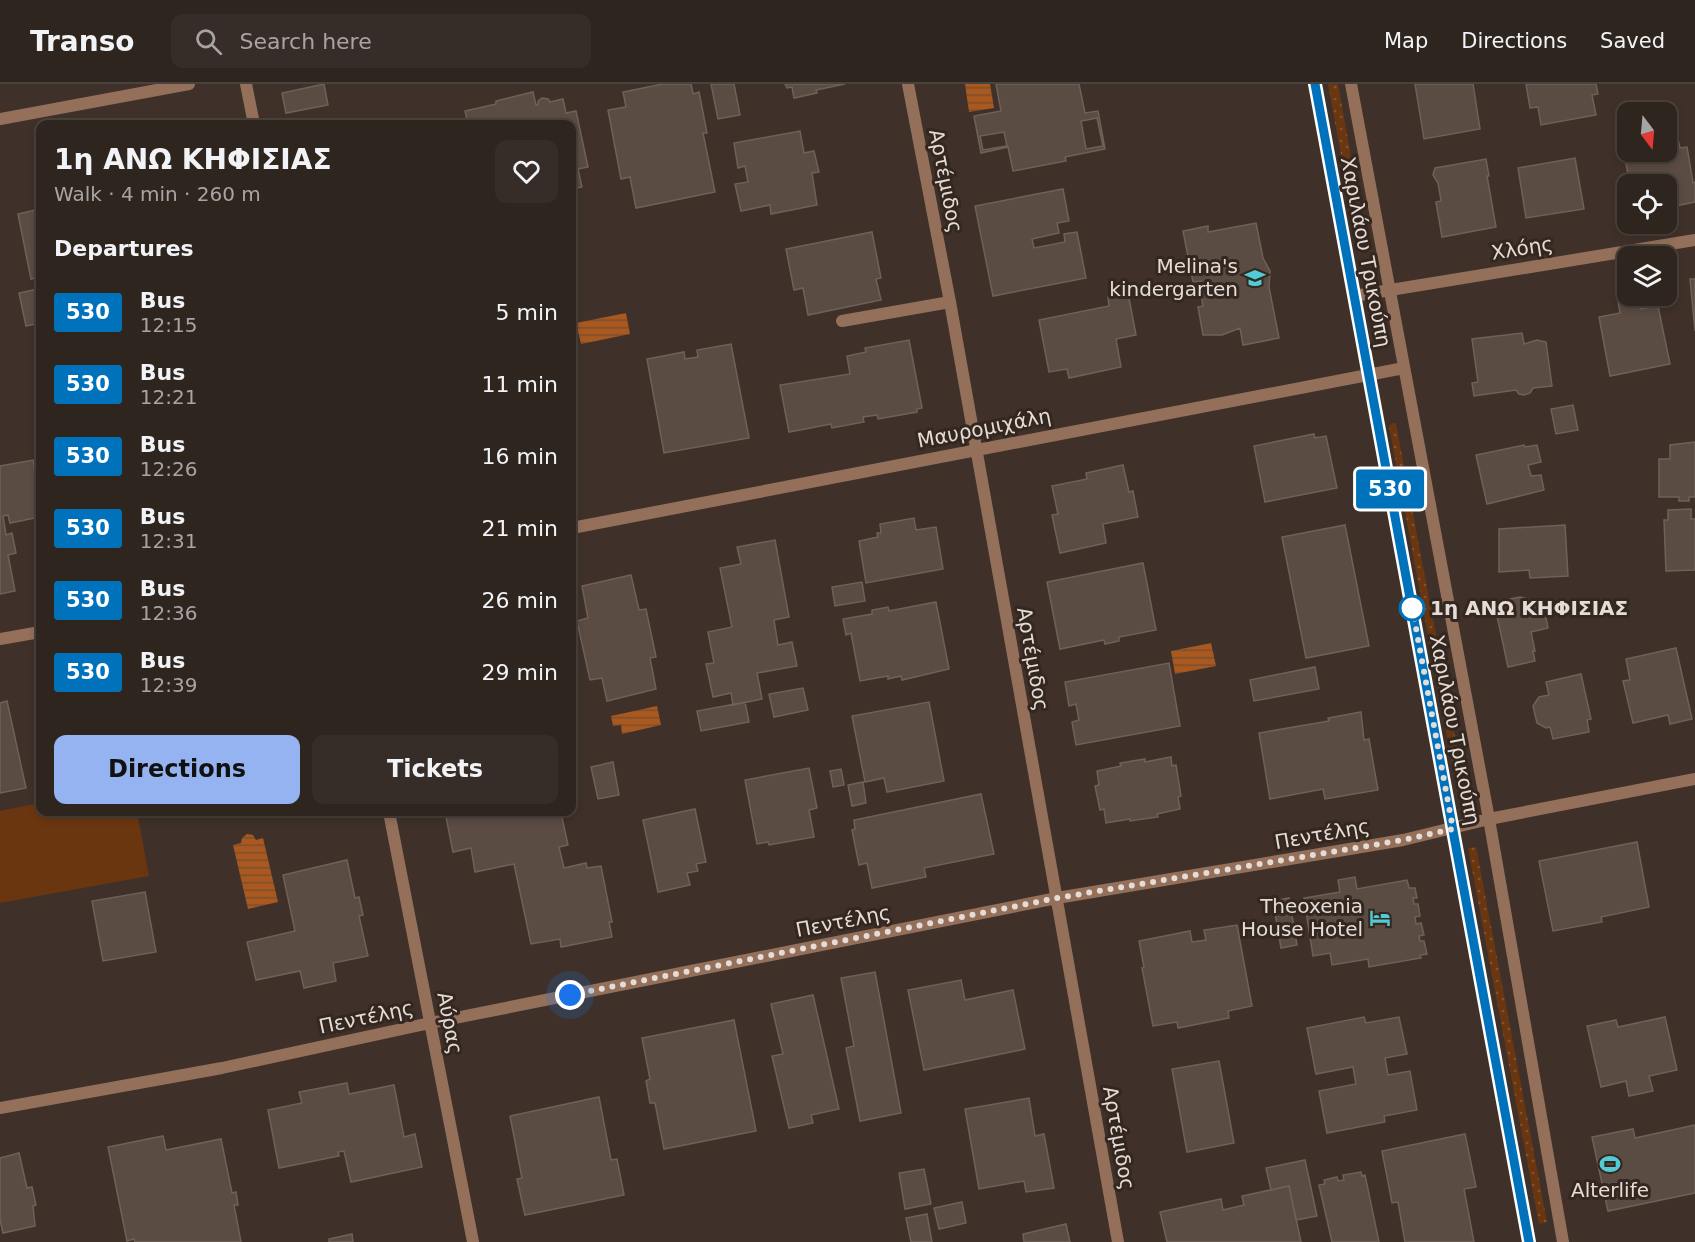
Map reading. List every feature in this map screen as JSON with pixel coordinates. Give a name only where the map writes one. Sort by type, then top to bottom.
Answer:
[{"type":"street","points":[[0,119],[189,84]]},
{"type":"street","points":[[246,84],[253,120]]},
{"type":"street","name":"Αρτέμιδος","points":[[908,84],[950,302],[1118,1242]]},
{"type":"street","name":"Χαριλάου Τρικούπη","points":[[1315,84],[1529,1242]]},
{"type":"street","name":"Χαριλάου Τρικούπη","points":[[1352,84],[1490,819],[1563,1242]]},
{"type":"street","name":"Χλόης","points":[[1354,296],[1695,240]]},
{"type":"street","points":[[842,321],[950,302]]},
{"type":"street","name":"Μαυρομιχάλη","points":[[576,527],[1404,368]]},
{"type":"street","points":[[0,639],[36,633]]},
{"type":"street","name":"Πεντέλης","points":[[0,1108],[222,1068],[430,1023],[1057,898],[1403,840],[1490,819],[1695,779]]},
{"type":"street","name":"Αύρας","points":[[390,816],[473,1242]]},
{"type":"shaded area","points":[[965,84],[990,84],[994,108],[969,112]]},
{"type":"shaded area","points":[[1328,84],[1338,84],[1368,251],[1359,253]]},
{"type":"shaded area","points":[[626,313],[630,334],[581,344],[576,323]]},
{"type":"shaded area","points":[[1392,423],[1396,424],[1465,789],[1457,790],[1389,426]]},
{"type":"shaded area","points":[[1211,643],[1216,666],[1175,674],[1171,651]]},
{"type":"shaded area","points":[[657,706],[661,725],[622,734],[621,725],[613,726],[611,716]]},
{"type":"shaded area","points":[[36,804],[36,816],[138,816],[149,876],[0,903],[0,811]]},
{"type":"shaded area","points":[[247,834],[253,835],[256,840],[263,838],[278,902],[248,909],[233,845],[241,843],[242,838]]},
{"type":"shaded area","points":[[1476,847],[1547,1222],[1539,1224],[1468,848]]},
{"type":"building","points":[[324,84],[328,105],[286,113],[282,93]]},
{"type":"building","points":[[663,84],[691,84],[693,94],[699,92],[707,133],[703,133],[715,192],[636,208],[630,177],[621,179],[608,110],[626,107],[623,92]]},
{"type":"building","points":[[711,84],[734,84],[740,115],[718,119]]},
{"type":"building","points":[[785,84],[845,84],[816,90],[817,93],[794,98],[792,87],[787,88]]},
{"type":"building","points":[[996,84],[1079,84],[1085,113],[1098,111],[1105,149],[1065,157],[1066,161],[1013,171],[1008,147],[981,153],[974,116],[1001,111]],"holes":[[[1097,118],[1103,146],[1086,149],[1081,121]],[[1004,132],[1007,146],[983,150],[980,136]]]},
{"type":"building","points":[[1415,84],[1473,84],[1480,129],[1424,139]]},
{"type":"building","points":[[1526,84],[1596,84],[1598,94],[1592,95],[1596,115],[1541,125],[1538,107],[1530,108]]},
{"type":"building","points":[[533,92],[536,105],[542,98],[550,102],[563,99],[566,113],[576,111],[588,167],[578,169],[582,187],[576,188],[576,120],[467,120],[465,111],[496,104],[496,101]]},
{"type":"building","points":[[800,131],[804,153],[814,151],[819,172],[812,173],[817,205],[771,214],[770,205],[741,211],[735,184],[748,182],[745,166],[738,168],[734,143]]},
{"type":"building","points":[[1678,139],[1680,148],[1687,147],[1693,183],[1695,182],[1695,202],[1677,206],[1677,174],[1628,174],[1626,162],[1677,162]]},
{"type":"building","points":[[1575,158],[1584,209],[1526,218],[1518,168]]},
{"type":"building","points":[[1486,159],[1496,227],[1442,237],[1436,202],[1441,201],[1438,183],[1433,175],[1435,168]]},
{"type":"building","points":[[1063,189],[1069,221],[1057,223],[1059,233],[1032,239],[1034,248],[1065,242],[1064,234],[1077,232],[1086,278],[993,296],[975,206]]},
{"type":"building","points":[[36,210],[36,278],[31,279],[18,214]]},
{"type":"building","points":[[1256,223],[1263,258],[1270,271],[1269,287],[1279,338],[1243,345],[1240,328],[1222,335],[1203,335],[1198,307],[1203,306],[1201,281],[1193,282],[1183,231],[1208,226],[1208,232]]},
{"type":"building","points":[[872,232],[881,278],[876,279],[881,300],[808,315],[803,288],[794,290],[786,249]]},
{"type":"building","points":[[1690,279],[1695,279],[1695,331]]},
{"type":"building","points":[[36,289],[36,324],[26,326],[19,293]]},
{"type":"building","points":[[1128,293],[1136,335],[1116,339],[1121,367],[1069,378],[1067,369],[1049,372],[1039,320],[1109,306],[1108,297]]},
{"type":"building","points":[[1619,306],[1640,306],[1641,309],[1658,306],[1670,364],[1610,376],[1599,317],[1620,313]]},
{"type":"building","points":[[1522,333],[1524,344],[1537,340],[1546,342],[1552,386],[1533,388],[1530,393],[1524,395],[1519,394],[1516,390],[1474,396],[1472,383],[1478,382],[1472,339]]},
{"type":"building","points":[[909,340],[922,408],[917,409],[917,412],[878,419],[877,415],[863,417],[864,422],[832,428],[831,424],[789,432],[780,385],[850,374],[847,356],[866,352],[865,348]]},
{"type":"building","points":[[731,344],[749,438],[664,453],[647,359],[684,352],[685,359],[698,357],[697,350]]},
{"type":"building","points":[[1573,405],[1578,430],[1556,434],[1551,409]]},
{"type":"building","points":[[1314,434],[1315,438],[1326,436],[1337,488],[1265,502],[1254,446]]},
{"type":"building","points":[[1695,442],[1695,497],[1689,497],[1689,501],[1679,501],[1679,497],[1659,497],[1659,459],[1670,459],[1670,445]]},
{"type":"building","points":[[1524,445],[1525,447],[1537,445],[1541,462],[1528,465],[1531,476],[1541,475],[1544,490],[1487,504],[1476,455]]},
{"type":"building","points":[[33,460],[36,478],[36,518],[10,523],[8,515],[3,516],[6,535],[12,533],[16,553],[8,555],[15,591],[0,594],[0,466]]},
{"type":"building","points":[[1123,465],[1129,492],[1133,491],[1138,517],[1103,524],[1106,543],[1060,553],[1052,515],[1058,514],[1052,486],[1087,479],[1086,473]]},
{"type":"building","points":[[1691,509],[1691,519],[1695,519],[1695,570],[1666,571],[1664,520],[1668,520],[1668,510]]},
{"type":"building","points":[[914,518],[916,530],[936,527],[943,569],[866,583],[859,541],[878,537],[877,533],[881,533],[880,524]]},
{"type":"building","points":[[1345,525],[1369,646],[1306,658],[1282,537]]},
{"type":"building","points":[[1565,525],[1568,576],[1530,578],[1529,570],[1499,572],[1499,529]]},
{"type":"building","points":[[775,540],[789,617],[774,620],[778,645],[792,642],[797,666],[757,673],[762,699],[733,705],[731,693],[713,697],[706,664],[714,663],[708,632],[732,627],[720,568],[741,564],[737,547]]},
{"type":"building","points":[[1143,563],[1156,630],[1119,637],[1119,641],[1105,644],[1104,640],[1060,649],[1047,582]]},
{"type":"building","points":[[631,575],[639,610],[646,609],[656,657],[650,658],[656,689],[607,701],[602,678],[590,680],[577,621],[588,618],[582,586]]},
{"type":"building","points":[[862,582],[865,601],[835,606],[832,587]]},
{"type":"building","points":[[1520,597],[1543,603],[1548,628],[1531,632],[1535,661],[1508,667],[1494,602]]},
{"type":"building","points":[[936,602],[949,669],[902,680],[901,676],[888,679],[888,676],[860,681],[851,633],[846,635],[843,619],[872,614],[872,610],[888,607],[889,611]]},
{"type":"building","points":[[1676,648],[1692,719],[1670,724],[1668,715],[1633,723],[1623,681],[1630,680],[1626,659]]},
{"type":"building","points":[[1169,663],[1180,726],[1076,745],[1072,722],[1079,720],[1076,704],[1069,706],[1065,682]]},
{"type":"building","points":[[1315,667],[1319,689],[1254,701],[1250,680]]},
{"type":"building","points":[[1581,674],[1591,719],[1587,720],[1589,732],[1553,739],[1550,727],[1546,728],[1537,723],[1533,706],[1539,697],[1549,695],[1546,682]]},
{"type":"building","points":[[803,688],[808,710],[774,717],[769,694]]},
{"type":"building","points":[[7,701],[26,788],[0,793],[0,703]]},
{"type":"building","points":[[745,702],[749,722],[701,731],[697,711]]},
{"type":"building","points":[[929,702],[944,781],[887,792],[884,778],[865,782],[852,716]]},
{"type":"building","points":[[1361,712],[1364,740],[1369,739],[1378,790],[1325,799],[1323,789],[1270,799],[1259,733],[1329,721],[1328,718]]},
{"type":"building","points":[[1171,757],[1172,766],[1176,765],[1181,796],[1178,797],[1180,809],[1157,814],[1158,817],[1106,823],[1104,809],[1100,810],[1095,786],[1099,785],[1097,771],[1121,766],[1120,763],[1145,759],[1145,762]]},
{"type":"building","points":[[613,762],[619,795],[598,799],[591,767]]},
{"type":"building","points":[[809,768],[817,808],[809,810],[814,837],[769,845],[768,842],[757,844],[745,780]]},
{"type":"building","points":[[841,769],[844,785],[833,787],[830,771]]},
{"type":"building","points":[[863,782],[866,803],[852,806],[848,785]]},
{"type":"building","points":[[981,794],[994,854],[924,868],[926,877],[872,888],[867,863],[859,865],[852,830],[855,829],[854,820]]},
{"type":"building","points":[[695,809],[706,862],[696,864],[698,871],[687,873],[690,885],[658,892],[643,820]]},
{"type":"building","points":[[446,816],[562,816],[568,845],[559,847],[564,868],[586,863],[587,868],[601,866],[612,922],[609,922],[612,937],[561,947],[560,939],[531,944],[514,864],[475,872],[471,848],[453,852]]},
{"type":"building","points":[[1637,842],[1649,907],[1601,917],[1602,922],[1553,931],[1539,861]]},
{"type":"building","points":[[347,860],[355,898],[359,897],[363,915],[359,916],[368,956],[333,963],[336,981],[304,988],[300,971],[256,980],[247,942],[295,931],[283,875]]},
{"type":"building","points":[[1355,877],[1357,889],[1407,880],[1409,888],[1415,888],[1417,898],[1413,898],[1414,904],[1418,904],[1420,916],[1415,917],[1416,924],[1421,923],[1424,935],[1419,936],[1420,941],[1424,941],[1427,954],[1420,955],[1421,958],[1369,967],[1368,959],[1332,965],[1330,953],[1313,956],[1304,898],[1340,892],[1338,880]]},
{"type":"building","points":[[145,892],[156,952],[103,961],[92,901]]},
{"type":"building","points":[[1289,898],[1297,945],[1281,948],[1273,901]]},
{"type":"building","points":[[1237,925],[1252,1006],[1228,1011],[1229,1018],[1178,1028],[1177,1022],[1153,1026],[1139,941],[1190,931],[1192,942],[1206,940],[1204,930]]},
{"type":"building","points":[[875,972],[901,1113],[860,1121],[846,1048],[854,1046],[841,978]]},
{"type":"building","points":[[961,980],[965,1000],[1013,990],[1025,1049],[924,1070],[908,990]]},
{"type":"building","points":[[813,995],[839,1109],[811,1115],[813,1123],[789,1128],[772,1056],[783,1054],[771,1004]]},
{"type":"building","points":[[1364,1017],[1366,1023],[1399,1017],[1407,1054],[1385,1058],[1388,1075],[1410,1071],[1417,1110],[1384,1116],[1385,1122],[1327,1133],[1319,1091],[1356,1084],[1353,1067],[1316,1074],[1307,1028]]},
{"type":"building","points":[[1665,1017],[1677,1070],[1649,1076],[1653,1091],[1629,1096],[1626,1081],[1601,1087],[1587,1026],[1616,1020],[1618,1027]]},
{"type":"building","points":[[734,1020],[756,1131],[664,1149],[655,1103],[650,1103],[646,1081],[650,1079],[642,1038]]},
{"type":"building","points":[[1219,1061],[1234,1143],[1187,1152],[1172,1069]]},
{"type":"building","points":[[347,1083],[349,1094],[394,1085],[404,1137],[415,1134],[422,1167],[351,1182],[344,1151],[338,1152],[339,1156],[279,1168],[268,1110],[302,1103],[299,1092]]},
{"type":"building","points":[[599,1097],[611,1160],[617,1159],[624,1195],[525,1215],[517,1179],[522,1178],[510,1116]]},
{"type":"building","points":[[1029,1098],[1035,1136],[1044,1134],[1054,1188],[1026,1192],[1024,1181],[979,1189],[965,1109]]},
{"type":"building","points":[[1695,1125],[1695,1193],[1608,1211],[1592,1137],[1633,1129],[1635,1138]]},
{"type":"building","points":[[1465,1134],[1476,1187],[1464,1189],[1474,1242],[1405,1242],[1398,1202],[1392,1203],[1382,1151]]},
{"type":"building","points":[[163,1136],[166,1150],[221,1139],[232,1193],[236,1192],[238,1205],[234,1205],[241,1242],[135,1242],[134,1239],[127,1241],[108,1147]]},
{"type":"building","points":[[19,1153],[27,1188],[32,1187],[36,1205],[33,1206],[35,1226],[3,1233],[0,1220],[0,1158]]},
{"type":"building","points":[[1305,1160],[1317,1216],[1296,1220],[1289,1186],[1271,1190],[1266,1168]]},
{"type":"building","points":[[924,1169],[931,1204],[905,1209],[899,1173]]},
{"type":"building","points":[[1361,1172],[1362,1176],[1365,1175],[1379,1242],[1332,1242],[1319,1185],[1325,1184],[1324,1180],[1337,1177],[1338,1181],[1344,1180],[1343,1175]]},
{"type":"building","points":[[1289,1186],[1301,1242],[1167,1242],[1160,1212],[1221,1199],[1223,1210],[1244,1205],[1242,1196]]},
{"type":"building","points":[[962,1202],[966,1223],[939,1229],[934,1208]]},
{"type":"building","points":[[927,1214],[932,1242],[911,1242],[906,1218]]},
{"type":"building","points":[[1066,1224],[1070,1242],[1024,1242],[1023,1234]]},
{"type":"building","points":[[352,1234],[353,1242],[329,1242],[329,1239]]},
{"type":"bus line","name":"530","points":[[1315,84],[1529,1242]]},
{"type":"place","name":"Melina's kindergarten","points":[[1255,278]]},
{"type":"place","name":"1η ΑΝΩ ΚΗΦΙΣΙΑΣ","points":[[1412,608]]},
{"type":"place","name":"Theoxenia House Hotel","points":[[1380,918]]},
{"type":"place","name":"Alterlife","points":[[1610,1164]]},
{"type":"route","points":[[570,995],[1057,898],[1403,840],[1453,829],[1411,601],[1412,608]]}]
